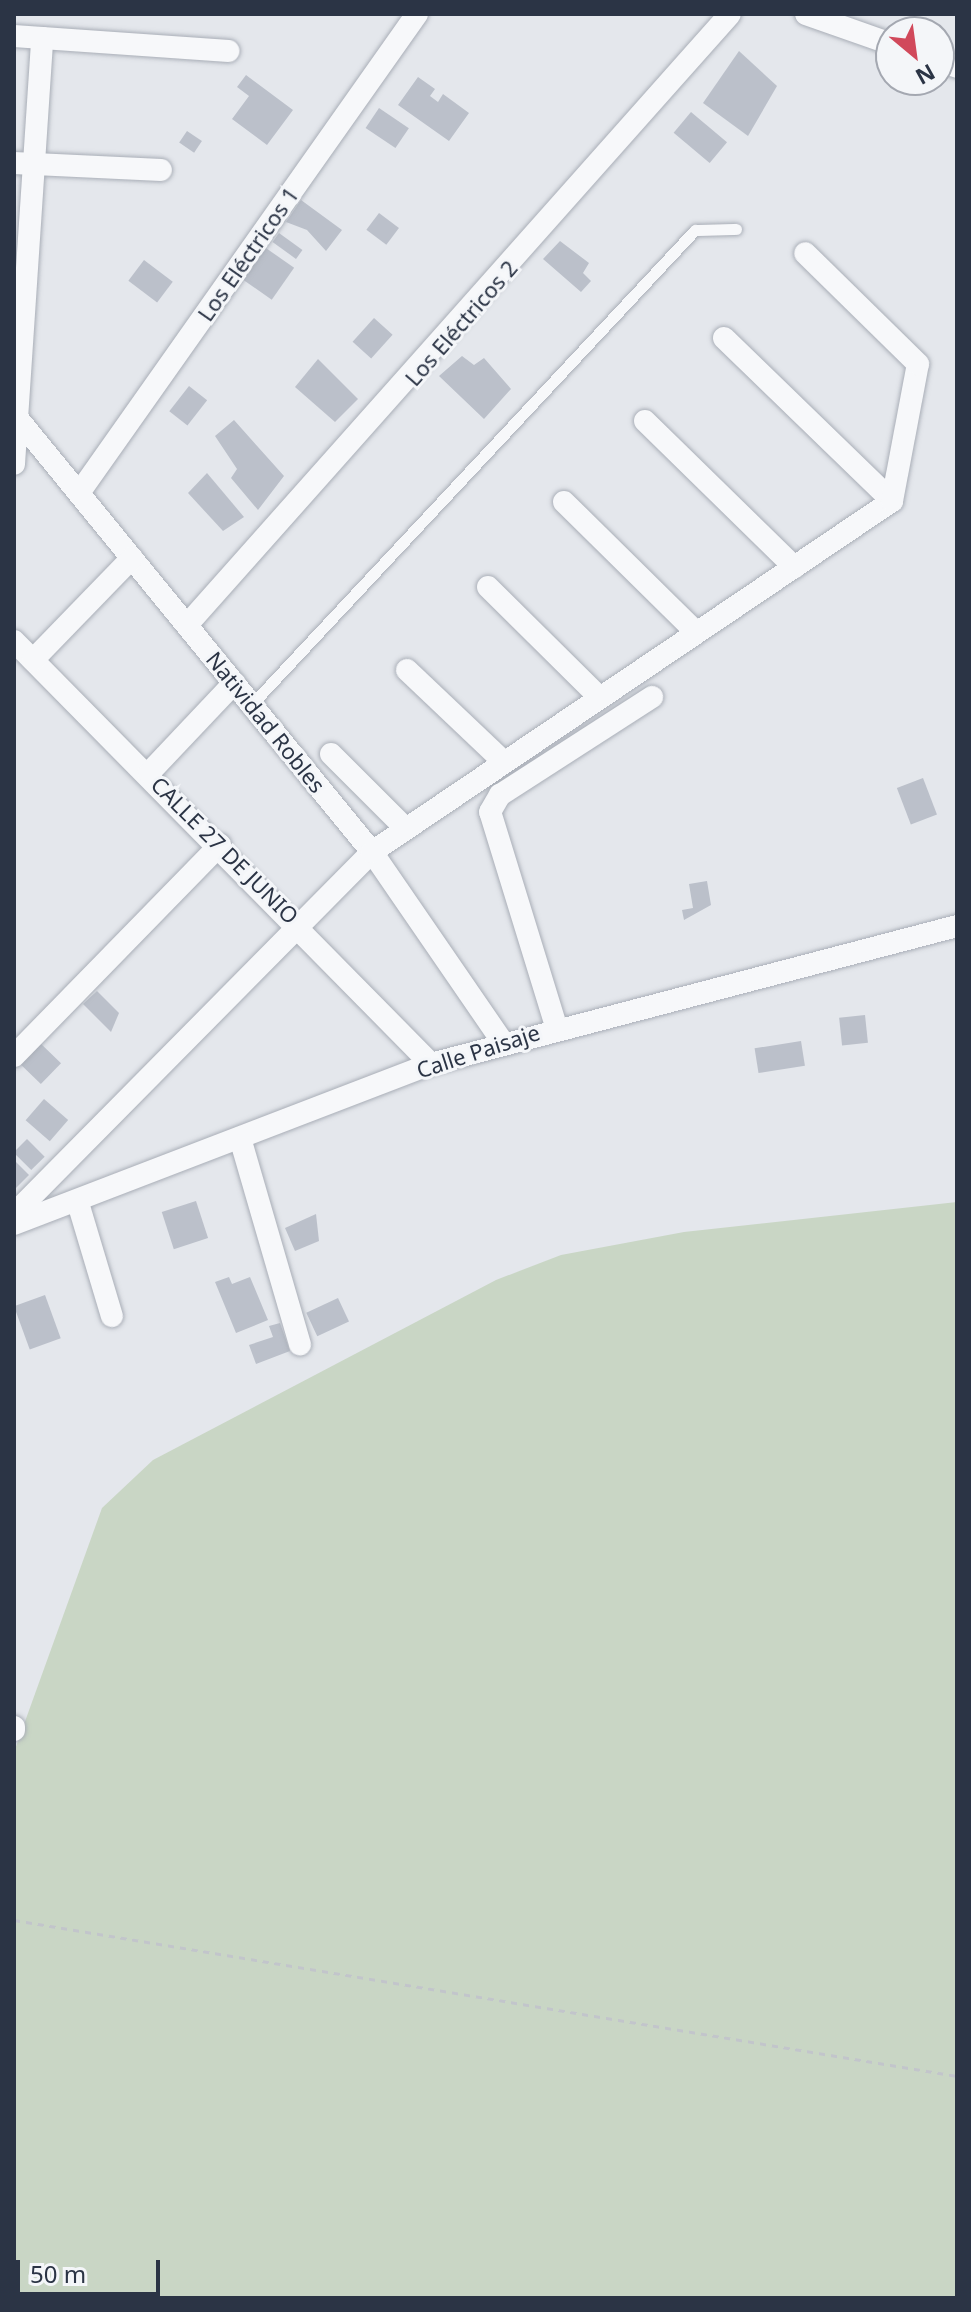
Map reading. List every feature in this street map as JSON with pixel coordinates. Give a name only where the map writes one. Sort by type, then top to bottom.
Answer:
[{"type":"street","name":"Los Eléctricos 1","points":[[79,493],[417,14]]},
{"type":"street","name":"Los Eléctricos 2","points":[[187,625],[414,378],[730,14]]},
{"type":"street","points":[[806,14],[875,38]]},
{"type":"street","points":[[14,36],[228,51]]},
{"type":"street","points":[[14,464],[24,164],[42,38]]},
{"type":"street","points":[[24,164],[161,170]]},
{"type":"street","points":[[14,1214],[372,852],[404,827],[892,501],[918,364],[805,253]]},
{"type":"street","points":[[724,338],[892,501]]},
{"type":"street","name":"Natividad Robles","points":[[15,415],[372,852],[502,1041]]},
{"type":"street","points":[[645,421],[794,567]]},
{"type":"street","points":[[564,502],[696,632]]},
{"type":"street","points":[[33,660],[132,558]]},
{"type":"street","points":[[488,587],[599,697]]},
{"type":"street","name":"CALLE 27 DE JUNIO","points":[[14,641],[301,924],[431,1064]]},
{"type":"street","points":[[407,670],[503,761]]},
{"type":"street","points":[[149,773],[234,683]]},
{"type":"street","points":[[556,1026],[490,812],[500,795],[652,697]]},
{"type":"street","points":[[331,754],[404,827]]},
{"type":"street","points":[[14,1056],[220,845]]},
{"type":"street","name":"Calle Paisaje","points":[[14,1224],[78,1203],[431,1064],[502,1041],[957,926]]},
{"type":"street","points":[[240,1138],[300,1344]]},
{"type":"street","points":[[78,1203],[112,1316]]},
{"type":"lane","points":[[252,704],[695,230],[736,229]]},
{"type":"path","points":[[14,1920],[957,2076]]},
{"type":"green space","points":[[957,1202],[957,2298],[14,2298],[14,1752],[102,1508],[153,1460],[496,1280],[561,1255],[684,1232]]},
{"type":"building","points":[[739,51],[777,86],[748,136],[703,103]]},
{"type":"building","points":[[246,75],[293,110],[267,145],[232,119],[249,96],[237,87]]},
{"type":"building","points":[[418,77],[435,89],[430,96],[438,102],[443,94],[469,113],[449,141],[398,105]]},
{"type":"building","points":[[379,108],[409,128],[395,148],[366,128]]},
{"type":"building","points":[[691,112],[727,142],[710,163],[674,133]]},
{"type":"building","points":[[187,131],[202,141],[194,153],[179,143]]},
{"type":"building","points":[[301,200],[342,230],[326,251],[307,230],[286,222]]},
{"type":"building","points":[[379,213],[399,228],[386,245],[366,230]]},
{"type":"building","points":[[279,233],[302,250],[296,259],[273,242]]},
{"type":"building","points":[[560,241],[589,263],[583,273],[591,281],[581,292],[543,259]]},
{"type":"building","points":[[263,246],[294,268],[272,300],[241,278]]},
{"type":"building","points":[[144,260],[173,282],[157,302],[128,281]]},
{"type":"building","points":[[374,318],[393,335],[371,359],[353,342]]},
{"type":"building","points":[[462,356],[474,365],[484,358],[511,389],[484,419],[439,376]]},
{"type":"building","points":[[318,359],[358,399],[335,422],[295,387]]},
{"type":"building","points":[[189,386],[207,400],[187,425],[169,411]]},
{"type":"building","points":[[234,420],[284,476],[258,510],[231,478],[237,469],[215,436]]},
{"type":"building","points":[[207,473],[244,517],[223,531],[188,493]]},
{"type":"building","points":[[923,778],[937,814],[911,824],[897,788]]},
{"type":"building","points":[[707,881],[711,905],[684,920],[682,910],[693,908],[689,884]]},
{"type":"building","points":[[97,991],[119,1013],[111,1032],[83,1004]]},
{"type":"building","points":[[865,1015],[868,1043],[842,1046],[839,1018]]},
{"type":"building","points":[[38,1041],[61,1063],[41,1084],[18,1062]]},
{"type":"building","points":[[801,1041],[805,1066],[758,1073],[755,1048]]},
{"type":"building","points":[[44,1099],[68,1120],[50,1141],[26,1120]]},
{"type":"building","points":[[27,1139],[45,1157],[31,1170],[14,1153]]},
{"type":"building","points":[[14,1160],[29,1175],[14,1190]]},
{"type":"building","points":[[196,1201],[208,1238],[174,1249],[162,1212]]},
{"type":"building","points":[[316,1214],[319,1241],[295,1251],[285,1228]]},
{"type":"building","points":[[229,1277],[232,1284],[250,1277],[268,1320],[236,1333],[215,1282]]},
{"type":"building","points":[[45,1295],[61,1338],[30,1350],[14,1306]]},
{"type":"building","points":[[338,1298],[349,1322],[317,1336],[306,1313]]},
{"type":"building","points":[[280,1323],[290,1351],[256,1364],[249,1345],[273,1337],[269,1326]]}]
